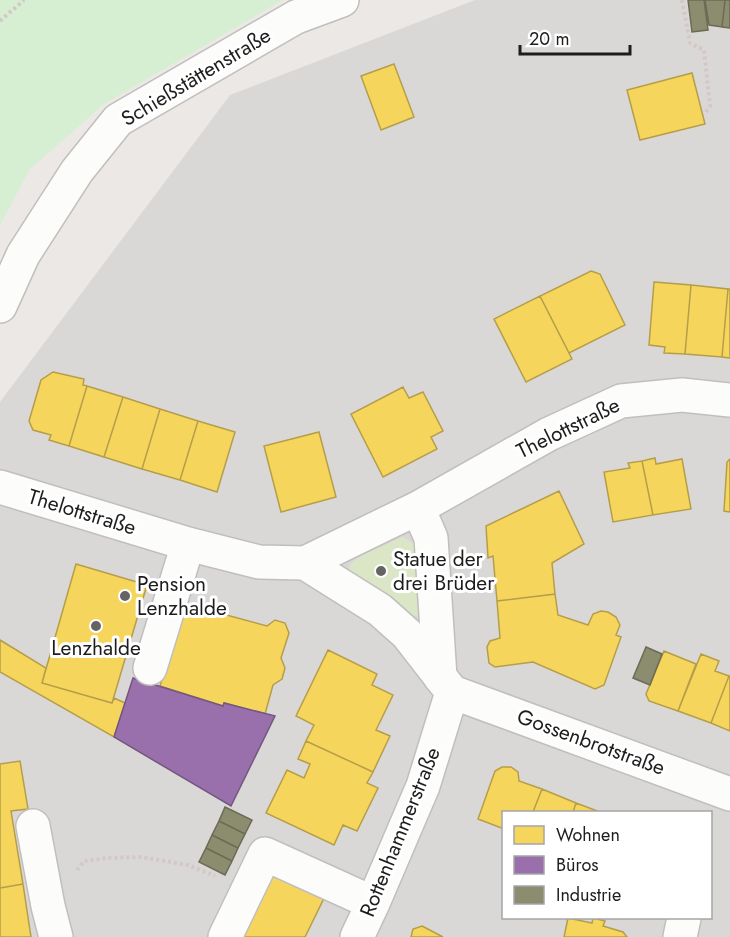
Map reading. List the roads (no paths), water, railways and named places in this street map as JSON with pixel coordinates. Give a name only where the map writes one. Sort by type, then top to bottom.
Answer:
[{"type":"street","name":"Schießstättenstraße","points":[[0,306],[23,255],[35,236],[77,171],[118,120],[296,17],[342,0]]},
{"type":"street","name":"Thelottstraße","points":[[0,487],[188,544],[259,562],[305,563],[418,507],[549,434],[621,400],[682,395],[730,400]]},
{"type":"street","points":[[418,507],[431,538],[446,684]]},
{"type":"street","points":[[150,668],[188,544]]},
{"type":"street","points":[[305,563],[380,610],[407,634],[446,684]]},
{"type":"street","name":"Gossenbrotstraße","points":[[446,684],[719,798]]},
{"type":"street","name":"Rottenhammerstraße","points":[[357,937],[423,786],[446,684]]},
{"type":"street","points":[[33,826],[56,937]]},
{"type":"street","points":[[225,937],[265,854],[373,903]]},
{"type":"street","points":[[680,937],[684,919]]},
{"type":"place","name":"Statue der drei Brüder","points":[[381,571]]},
{"type":"place","name":"Pension Lenzhalde","points":[[125,596]]},
{"type":"place","name":"Lenzhalde","points":[[96,626]]}]
